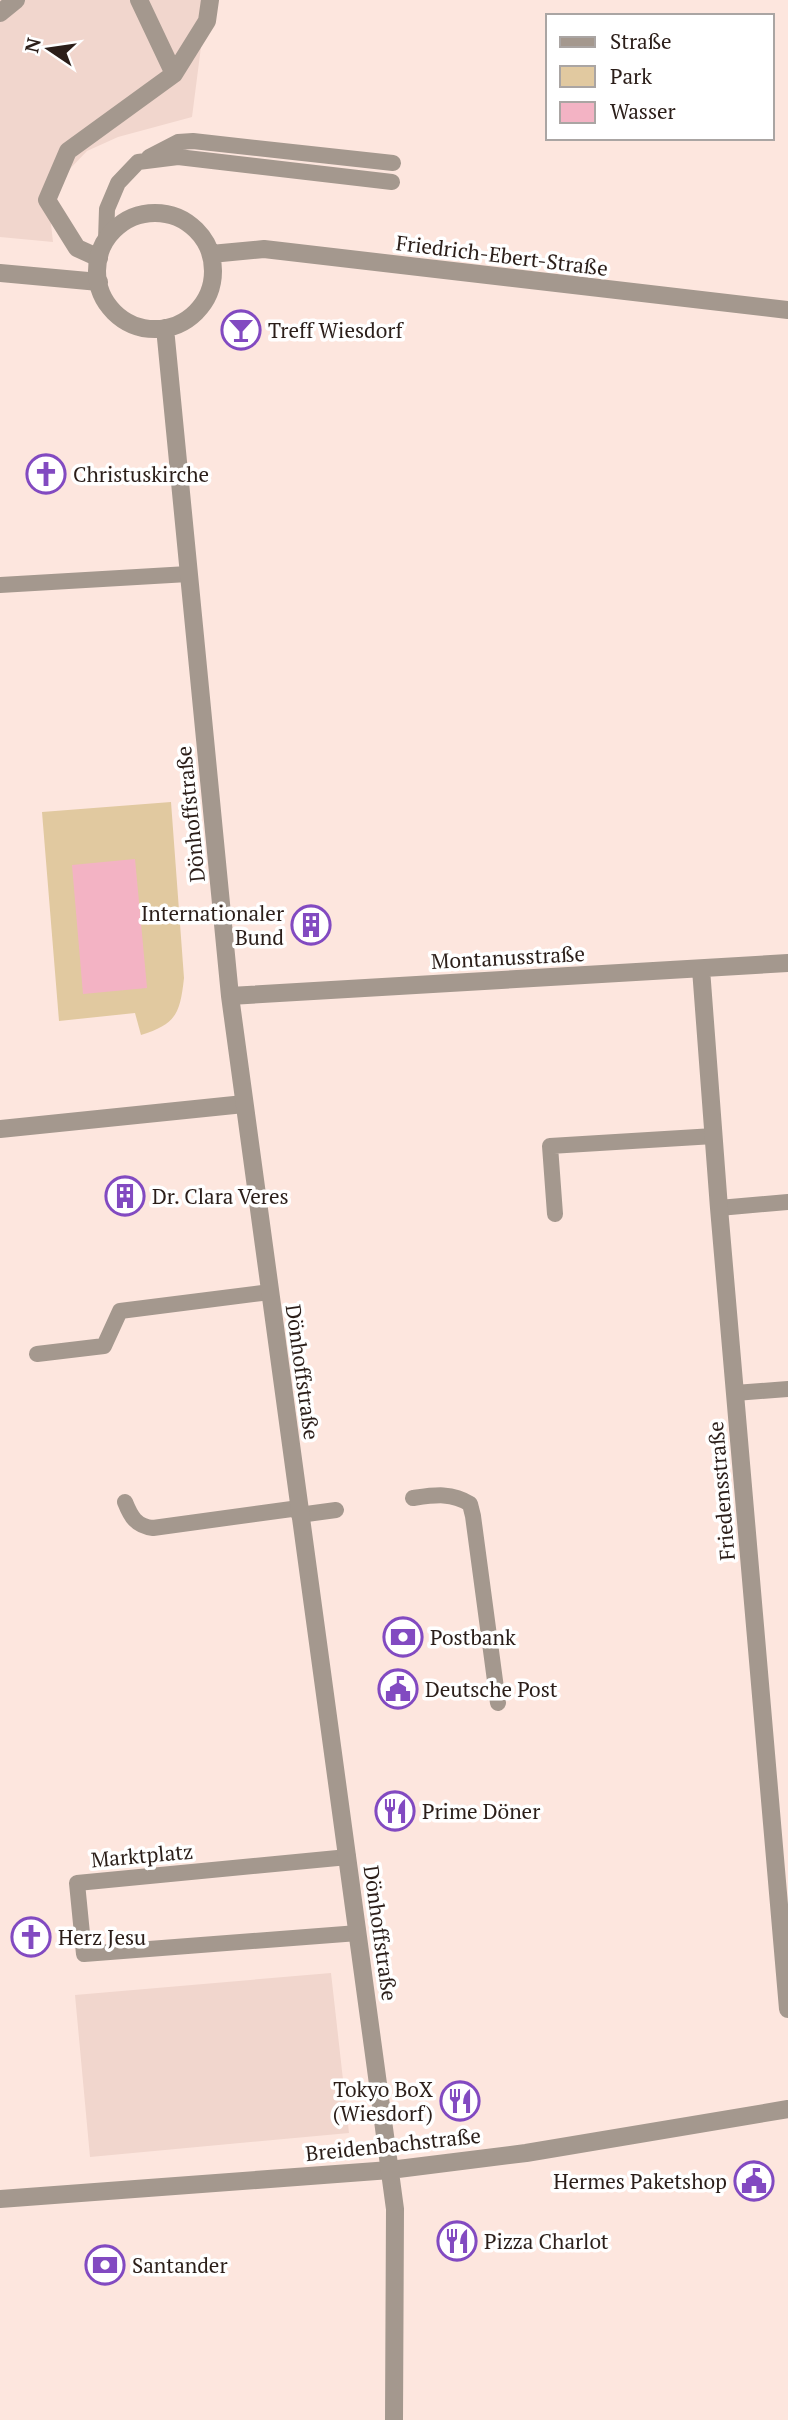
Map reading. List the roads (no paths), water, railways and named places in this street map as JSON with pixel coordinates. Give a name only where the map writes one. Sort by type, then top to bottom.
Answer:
[{"type":"street","points":[[0,13],[16,0]]},
{"type":"street","points":[[139,0],[174,75]]},
{"type":"street","points":[[99,258],[77,248],[47,200],[68,151],[174,75],[207,21],[210,0]]},
{"type":"street","points":[[154,212],[173,215],[190,224],[203,237],[211,254],[213,274],[209,293],[199,310],[183,322],[165,328],[146,328],[128,322],[113,311],[102,295],[99,282],[99,258],[106,240],[118,226],[135,216],[154,212]]},
{"type":"street","name":"Friedrich-Ebert-Straße","points":[[211,254],[264,249],[788,310]]},
{"type":"street","points":[[0,273],[99,282]]},
{"type":"street","name":"Dönhoffstraße","points":[[165,328],[230,996],[395,2208],[394,2420]]},
{"type":"street","name":"Montanusstraße","points":[[230,996],[788,963]]},
{"type":"street","name":"Friedensstraße","points":[[701,969],[788,2009]]},
{"type":"street","points":[[0,1129],[244,1104]]},
{"type":"street","name":"Breidenbachstraße","points":[[0,2199],[390,2170],[526,2152],[788,2109]]},
{"type":"lane","points":[[106,240],[107,209],[118,183],[138,162],[178,142],[192,141],[393,163]]},
{"type":"lane","points":[[138,162],[178,157],[392,182]]},
{"type":"lane","points":[[0,585],[188,575]]},
{"type":"lane","points":[[555,1214],[550,1146],[714,1136]]},
{"type":"lane","points":[[719,1208],[788,1202]]},
{"type":"lane","points":[[37,1354],[104,1346],[120,1311],[270,1292]]},
{"type":"lane","points":[[735,1393],[788,1389]]},
{"type":"lane","points":[[413,1498],[452,1496],[470,1504],[474,1516],[498,1703]]},
{"type":"lane","points":[[125,1502],[136,1523],[153,1528],[335,1510]]},
{"type":"lane","name":"Marktplatz","points":[[348,1857],[77,1883],[83,1954],[358,1933]]},
{"type":"water","points":[[135,859],[147,988],[83,994],[72,865]]},
{"type":"place","name":"Treff Wiesdorf","points":[[241,330]]},
{"type":"place","name":"Christuskirche","points":[[46,474]]},
{"type":"place","name":"Internationaler Bund","points":[[311,925]]},
{"type":"place","name":"Dr. Clara Veres","points":[[125,1196]]},
{"type":"place","name":"Postbank","points":[[403,1637]]},
{"type":"place","name":"Deutsche Post","points":[[398,1689]]},
{"type":"place","name":"Prime Döner","points":[[395,1811]]},
{"type":"place","name":"Herz Jesu","points":[[31,1937]]},
{"type":"place","name":"Tokyo BoX (Wiesdorf)","points":[[460,2101]]},
{"type":"place","name":"Hermes Paketshop","points":[[754,2181]]},
{"type":"place","name":"Pizza Charlot","points":[[457,2241]]},
{"type":"place","name":"Santander","points":[[105,2265]]}]
